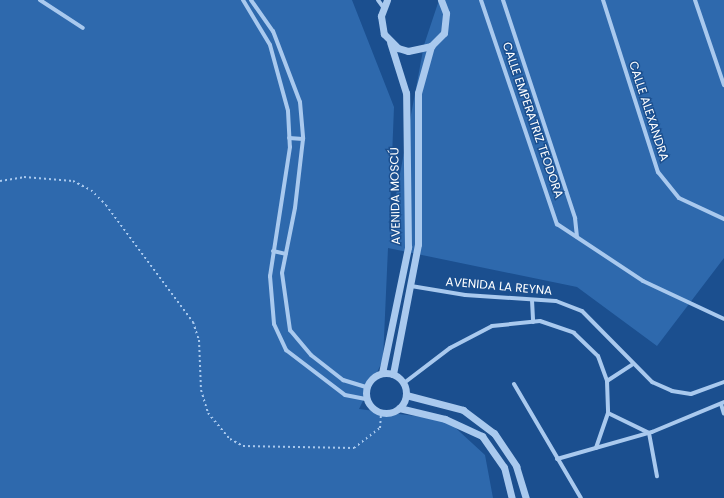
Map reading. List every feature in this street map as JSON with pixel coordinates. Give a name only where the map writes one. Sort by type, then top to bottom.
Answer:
[{"type":"street","points":[[40,0],[83,28]]},
{"type":"street","points":[[243,0],[270,45],[288,111],[289,138],[270,276],[274,324],[286,350],[345,395],[366,399],[381,412],[399,408],[445,419],[482,436],[504,467],[512,498]]},
{"type":"street","points":[[251,0],[273,32],[300,102],[303,139],[282,273],[290,330],[310,355],[343,380],[366,387]]},
{"type":"street","points":[[378,0],[383,7],[387,0]]},
{"type":"street","points":[[390,42],[408,51],[431,46],[444,33],[447,23],[441,0]]},
{"type":"street","name":"CALLE EMPERATRIZ TEODORA","points":[[481,0],[557,224],[643,281],[724,319]]},
{"type":"street","name":"CALLE EMPERATRIZ TEODORA","points":[[503,0],[575,218],[577,237]]},
{"type":"street","name":"CALLE ALEXANDRA","points":[[603,0],[658,172],[679,198],[724,219]]},
{"type":"street","points":[[695,0],[724,85]]},
{"type":"street","name":"AVENIDA MOSCÚ","points":[[382,373],[408,247],[406,93],[390,42],[381,25],[383,7]]},
{"type":"street","name":"AVENIDA MOSCÚ","points":[[393,374],[418,244],[418,93],[431,46]]},
{"type":"street","points":[[406,93],[418,93]]},
{"type":"street","points":[[289,138],[303,139]]},
{"type":"street","points":[[407,179],[418,178]]},
{"type":"street","points":[[273,251],[286,254]]},
{"type":"street","name":"AVENIDA LA REYNA","points":[[411,286],[465,295],[556,301],[582,311],[632,365],[652,382],[672,391],[692,394],[724,382]]},
{"type":"street","points":[[532,300],[533,322]]},
{"type":"street","points":[[404,383],[450,348],[492,326],[533,322],[574,333],[598,356],[607,381],[608,413],[596,448]]},
{"type":"street","points":[[607,381],[632,365]]},
{"type":"street","points":[[366,399],[366,387],[382,373],[393,374],[404,383],[406,395],[399,408]]},
{"type":"street","points":[[514,384],[581,498]]},
{"type":"street","points":[[406,395],[463,410],[494,433],[516,466],[526,498]]},
{"type":"street","points":[[557,459],[649,433],[722,403],[724,414]]},
{"type":"street","points":[[608,413],[649,433]]},
{"type":"street","points":[[649,433],[657,476]]},
{"type":"path","points":[[0,182],[24,177],[73,181],[91,190],[106,205],[193,322],[199,340],[202,390],[208,413],[230,439],[243,446],[354,448],[380,428],[381,412]]},
{"type":"shaded area","points":[[0,0],[352,0],[394,107],[389,233],[424,45],[439,0],[724,0],[724,258],[657,346],[577,287],[388,248],[383,360],[359,409],[447,420],[485,455],[493,498],[0,498]]}]
